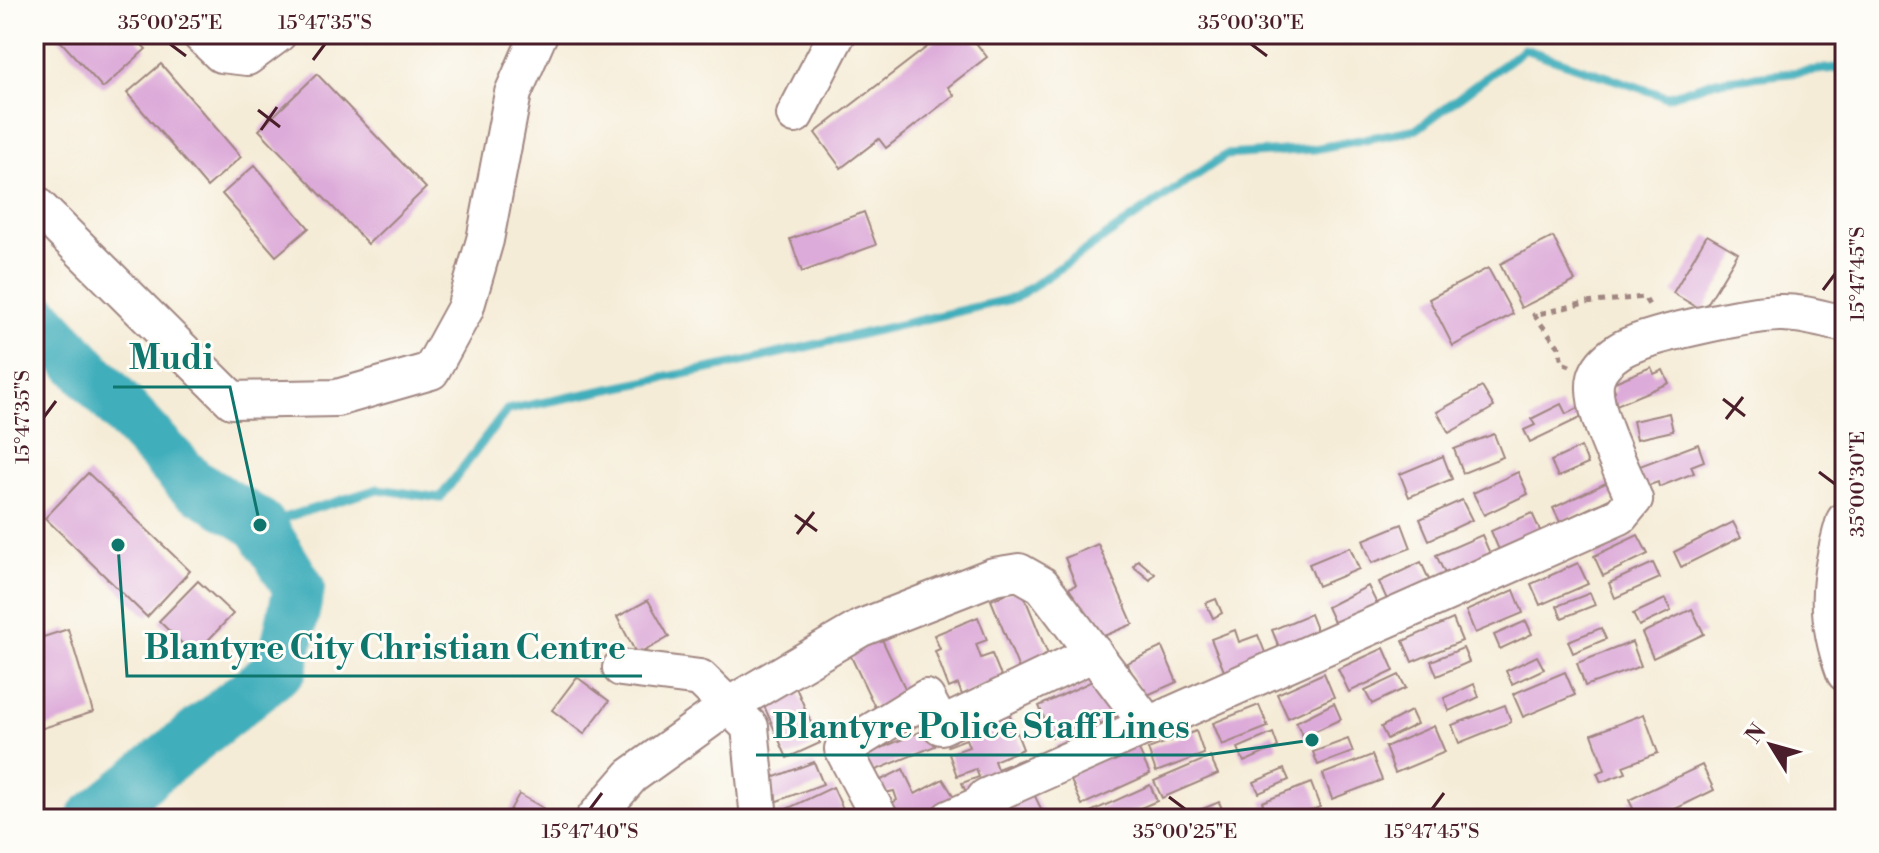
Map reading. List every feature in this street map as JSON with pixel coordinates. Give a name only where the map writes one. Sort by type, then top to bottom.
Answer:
[{"type":"street","points":[[200,34],[221,54],[247,57],[278,34]]},
{"type":"street","points":[[34,203],[232,400],[337,398],[431,371],[465,309],[485,240],[513,93],[539,34]]},
{"type":"street","points":[[795,115],[837,34]]},
{"type":"street","points":[[971,814],[986,797],[1620,516],[1634,499],[1595,400],[1596,378],[1605,362],[1621,349],[1729,319],[1781,313],[1845,324]]},
{"type":"street","points":[[1845,520],[1834,557],[1828,602],[1834,644],[1845,673]]},
{"type":"street","points":[[594,819],[631,776],[728,706],[861,628],[994,576],[1019,572],[1042,585],[1148,725]]},
{"type":"street","points":[[880,819],[843,749],[926,698],[941,726],[1094,653]]},
{"type":"street","points":[[621,668],[700,678],[750,727],[759,819]]},
{"type":"path","points":[[1596,378],[1562,363],[1559,347],[1534,315],[1585,303],[1644,297],[1671,335]]},
{"type":"building","points":[[54,34],[132,34],[146,49],[103,88]]},
{"type":"building","points":[[944,34],[969,34],[987,57],[948,87],[954,95],[886,148],[879,139],[841,168],[815,133]]},
{"type":"building","points":[[161,64],[241,157],[207,187],[127,93]]},
{"type":"building","points":[[317,74],[426,188],[368,244],[259,130]]},
{"type":"building","points":[[255,165],[309,228],[276,256],[222,194]]},
{"type":"building","points":[[864,212],[876,245],[802,272],[790,239]]},
{"type":"building","points":[[1707,235],[1738,253],[1703,311],[1673,293]]},
{"type":"building","points":[[1553,237],[1575,281],[1521,308],[1500,264]]},
{"type":"building","points":[[1488,268],[1513,314],[1453,346],[1429,299]]},
{"type":"building","points":[[1651,367],[1654,374],[1663,370],[1669,383],[1607,409],[1602,396],[1615,391],[1612,383]]},
{"type":"building","points":[[1482,387],[1494,407],[1449,433],[1437,412]]},
{"type":"building","points":[[1561,404],[1566,414],[1578,408],[1582,417],[1530,442],[1524,430],[1535,425],[1531,419]]},
{"type":"building","points":[[1669,413],[1673,431],[1637,439],[1633,421]]},
{"type":"building","points":[[1494,434],[1503,457],[1463,473],[1454,449]]},
{"type":"building","points":[[1698,444],[1704,461],[1691,466],[1694,473],[1659,487],[1658,482],[1644,487],[1637,467]]},
{"type":"building","points":[[1581,447],[1588,464],[1558,477],[1551,461]]},
{"type":"building","points":[[1443,456],[1452,479],[1409,497],[1400,474]]},
{"type":"building","points":[[1518,472],[1528,494],[1484,515],[1473,493]]},
{"type":"building","points":[[88,473],[190,571],[147,617],[45,518]]},
{"type":"building","points":[[1614,479],[1620,494],[1560,522],[1553,508]]},
{"type":"building","points":[[1462,500],[1472,520],[1429,540],[1420,519]]},
{"type":"building","points":[[1532,513],[1541,533],[1499,550],[1491,531]]},
{"type":"building","points":[[1733,522],[1741,537],[1681,567],[1674,552]]},
{"type":"building","points":[[1402,524],[1411,548],[1372,563],[1363,540]]},
{"type":"building","points":[[1482,535],[1491,556],[1446,576],[1436,555]]},
{"type":"building","points":[[1638,535],[1648,554],[1603,576],[1594,556]]},
{"type":"building","points":[[1098,544],[1133,624],[1099,638],[1084,623],[1069,588],[1076,585],[1065,558]]},
{"type":"building","points":[[1350,547],[1359,569],[1318,586],[1309,564]]},
{"type":"building","points":[[1138,560],[1155,574],[1150,580],[1133,566]]},
{"type":"building","points":[[1421,562],[1431,584],[1389,604],[1379,582]]},
{"type":"building","points":[[1578,563],[1588,584],[1540,605],[1531,584]]},
{"type":"building","points":[[1653,563],[1660,578],[1615,598],[1609,583]]},
{"type":"building","points":[[198,581],[233,614],[194,655],[159,621]]},
{"type":"building","points":[[1368,586],[1379,608],[1337,629],[1327,607]]},
{"type":"building","points":[[1021,588],[1049,657],[1019,669],[991,600]]},
{"type":"building","points":[[1514,590],[1523,613],[1475,633],[1466,611]]},
{"type":"building","points":[[1590,593],[1595,605],[1562,618],[1557,606]]},
{"type":"building","points":[[1216,599],[1222,613],[1213,618],[1206,603]]},
{"type":"building","points":[[1665,599],[1671,611],[1639,626],[1633,614]]},
{"type":"building","points":[[648,600],[669,637],[637,655],[617,617]]},
{"type":"building","points":[[1692,609],[1704,634],[1653,658],[1642,633]]},
{"type":"building","points":[[1310,614],[1319,637],[1281,652],[1272,630]]},
{"type":"building","points":[[978,617],[987,640],[976,644],[981,658],[992,654],[1002,678],[962,695],[958,684],[949,688],[935,651],[940,649],[934,635]]},
{"type":"building","points":[[1453,619],[1462,641],[1412,662],[1403,641]]},
{"type":"building","points":[[1526,621],[1532,634],[1500,649],[1494,635]]},
{"type":"building","points":[[1601,628],[1606,639],[1573,653],[1568,641]]},
{"type":"building","points":[[68,629],[93,712],[34,731],[34,640]]},
{"type":"building","points":[[1235,630],[1239,642],[1258,635],[1268,660],[1226,676],[1211,639]]},
{"type":"building","points":[[878,631],[912,703],[880,718],[846,646]]},
{"type":"building","points":[[1632,642],[1641,666],[1585,686],[1577,663]]},
{"type":"building","points":[[1162,647],[1177,682],[1143,697],[1127,663]]},
{"type":"building","points":[[1384,648],[1394,671],[1349,692],[1338,669]]},
{"type":"building","points":[[1463,648],[1469,662],[1437,676],[1431,661]]},
{"type":"building","points":[[1537,656],[1544,669],[1512,684],[1506,671]]},
{"type":"building","points":[[1565,672],[1575,695],[1523,717],[1513,694]]},
{"type":"building","points":[[1324,673],[1334,697],[1288,718],[1277,694]]},
{"type":"building","points":[[1105,675],[1121,709],[1098,719],[1100,724],[1119,715],[1127,730],[1062,760],[1055,746],[1089,730],[1086,722],[1052,737],[1039,706]]},
{"type":"building","points":[[1399,675],[1406,688],[1372,704],[1365,691]]},
{"type":"building","points":[[791,676],[820,743],[787,758],[757,690]]},
{"type":"building","points":[[577,677],[609,701],[584,734],[552,710]]},
{"type":"building","points":[[1474,684],[1479,697],[1449,711],[1444,698]]},
{"type":"building","points":[[1005,703],[1023,749],[994,761],[997,769],[1023,759],[1029,774],[968,797],[962,783],[979,777],[976,769],[957,776],[949,754],[969,747],[966,739],[948,746],[941,727]]},
{"type":"building","points":[[1334,703],[1341,719],[1303,737],[1296,722]]},
{"type":"building","points":[[1259,705],[1268,727],[1222,745],[1213,723]]},
{"type":"building","points":[[1505,705],[1511,722],[1459,743],[1452,725]]},
{"type":"building","points":[[1411,711],[1417,724],[1387,739],[1381,727]]},
{"type":"building","points":[[1644,714],[1658,753],[1623,766],[1626,773],[1601,782],[1597,773],[1605,770],[1592,734]]},
{"type":"building","points":[[1434,726],[1445,752],[1395,773],[1385,747]]},
{"type":"building","points":[[927,729],[935,746],[869,773],[862,756]]},
{"type":"building","points":[[1196,731],[1204,754],[1156,772],[1148,749]]},
{"type":"building","points":[[1273,733],[1278,747],[1244,762],[1238,748]]},
{"type":"building","points":[[1348,739],[1353,752],[1318,765],[1313,752]]},
{"type":"building","points":[[1136,744],[1150,774],[1082,805],[1068,774]]},
{"type":"building","points":[[1372,755],[1382,780],[1332,799],[1323,774]]},
{"type":"building","points":[[1210,757],[1218,774],[1162,798],[1154,781]]},
{"type":"building","points":[[814,762],[823,784],[772,803],[764,781]]},
{"type":"building","points":[[1702,765],[1714,790],[1655,819],[1638,819],[1629,800]]},
{"type":"building","points":[[903,769],[915,794],[943,779],[956,800],[936,819],[890,819],[885,807],[897,800],[894,791],[880,794],[875,783]]},
{"type":"building","points":[[1284,769],[1289,780],[1259,793],[1254,782]]},
{"type":"building","points":[[1311,783],[1320,807],[1290,819],[1269,819],[1262,802]]},
{"type":"building","points":[[1150,785],[1157,801],[1115,819],[1090,819],[1088,813]]},
{"type":"building","points":[[833,787],[843,809],[821,819],[775,819],[774,815]]},
{"type":"building","points":[[1032,790],[1046,819],[996,819],[992,810]]},
{"type":"building","points":[[519,794],[545,809],[539,819],[505,819]]},
{"type":"building","points":[[1219,802],[1223,811],[1196,819],[1193,813]]},
{"type":"building","points":[[1248,812],[1251,819],[1230,819]]},
{"type":"waterway","points":[[260,525],[378,489],[440,498],[507,410],[737,363],[1015,298],[1226,155],[1314,149],[1417,129],[1524,49],[1667,97],[1716,81],[1845,67]]},
{"type":"waterway","points":[[34,314],[191,483],[260,525],[299,588],[282,667],[92,819]]},
{"type":"place","name":"Mudi","points":[[260,525]]},
{"type":"place","name":"Blantyre City Christian Centre","points":[[118,545]]},
{"type":"place","name":"Blantyre Police Staff Lines","points":[[1312,740]]}]
